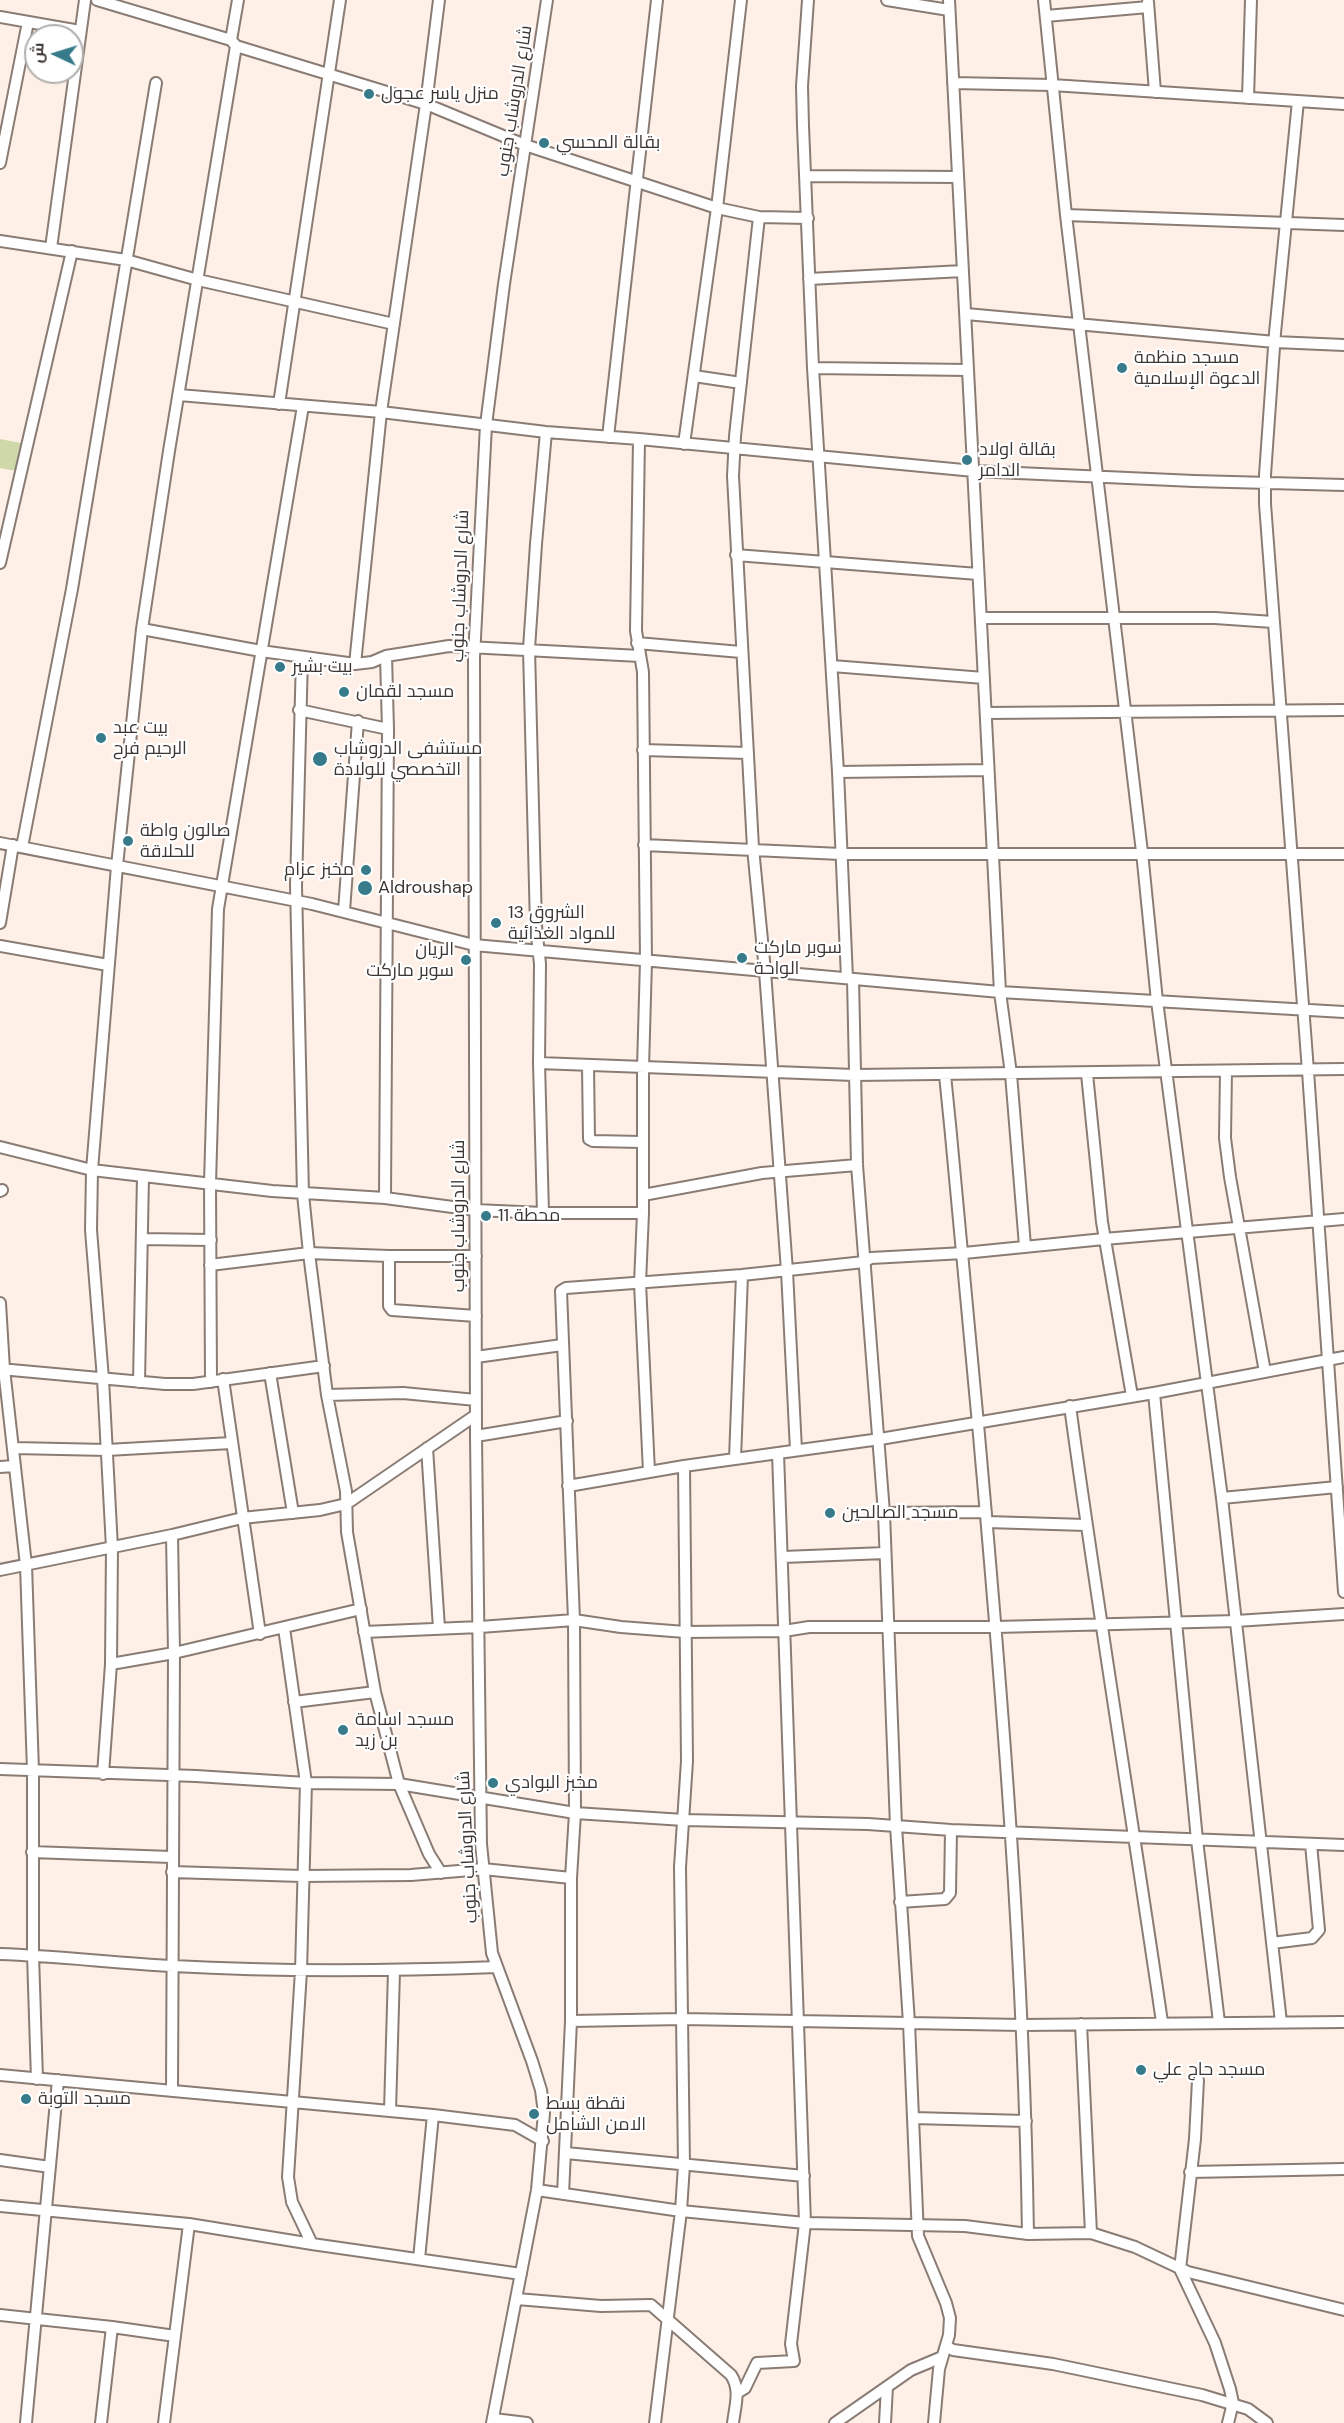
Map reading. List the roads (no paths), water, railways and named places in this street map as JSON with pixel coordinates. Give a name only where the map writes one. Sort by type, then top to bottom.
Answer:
[{"type":"street","points":[[81,24],[85,0]]},
{"type":"street","points":[[97,0],[328,75],[426,104],[525,145],[717,208],[759,217],[808,218]]},
{"type":"street","points":[[103,1774],[111,1664],[112,1548],[103,1378],[91,1230],[92,1170],[117,866],[142,629],[198,280],[238,0]]},
{"type":"street","points":[[279,404],[340,0]]},
{"type":"street","points":[[355,664],[381,412],[439,0]]},
{"type":"street","name":"شارع الدروشاب جنوب","points":[[493,2421],[537,2190],[544,2113],[541,2090],[497,1967],[489,1938],[483,1869],[480,1797],[480,1627],[476,1436],[475,647],[486,425],[547,0]]},
{"type":"street","points":[[608,437],[657,0]]},
{"type":"street","points":[[684,444],[717,208],[741,0]]},
{"type":"street","points":[[808,0],[802,86],[813,368],[827,562],[841,854],[850,979],[857,1165],[880,1439],[896,1826],[909,2023],[917,2227],[919,2242],[946,2303],[950,2318],[939,2369],[934,2423]]},
{"type":"street","points":[[887,0],[949,5],[1000,992],[1011,1074],[1025,1246]]},
{"type":"street","points":[[1044,0],[1066,215],[1142,852],[1157,1001],[1222,1498],[1281,2022]]},
{"type":"street","points":[[1248,98],[1251,0]]},
{"type":"street","points":[[1046,16],[1148,4],[1155,92]]},
{"type":"street","points":[[0,17],[41,24]]},
{"type":"street","points":[[0,163],[28,22]]},
{"type":"street","points":[[0,923],[72,589],[156,83]]},
{"type":"street","points":[[953,83],[1052,85],[1344,104]]},
{"type":"street","points":[[51,248],[73,84]]},
{"type":"street","points":[[1298,101],[1275,342],[1265,483],[1273,622],[1308,1071],[1344,1592]]},
{"type":"street","points":[[806,176],[958,177]]},
{"type":"street","points":[[1066,215],[1344,225]]},
{"type":"street","points":[[759,217],[734,450],[736,555],[753,848],[765,971],[787,1271],[796,1450]]},
{"type":"street","points":[[0,241],[126,260],[198,280],[295,300],[393,324]]},
{"type":"street","points":[[0,563],[72,251]]},
{"type":"street","points":[[810,279],[963,271]]},
{"type":"street","points":[[966,314],[1275,342],[1344,345]]},
{"type":"street","points":[[813,368],[968,370]]},
{"type":"street","points":[[694,376],[741,383]]},
{"type":"street","points":[[178,394],[381,412],[546,432],[974,471],[1344,485]]},
{"type":"street","points":[[212,1382],[210,1183],[216,932],[303,406]]},
{"type":"street","points":[[543,1213],[539,1063],[540,950],[536,926],[529,649],[546,432]]},
{"type":"street","points":[[639,439],[637,643],[643,672],[646,961],[640,1283],[649,1472]]},
{"type":"street","points":[[736,555],[978,574]]},
{"type":"street","points":[[981,618],[1215,618],[1273,622]]},
{"type":"street","points":[[142,629],[261,651],[355,664],[372,662],[386,656],[449,646],[640,656]]},
{"type":"street","points":[[637,643],[741,652]]},
{"type":"street","points":[[385,1198],[388,729],[386,656]]},
{"type":"street","points":[[302,657],[296,900],[303,1194],[309,1253],[327,1395],[346,1491],[347,1532],[375,1692],[399,1784],[429,1854],[441,1874]]},
{"type":"street","points":[[832,666],[984,678]]},
{"type":"street","points":[[299,710],[388,729]]},
{"type":"street","points":[[986,714],[1344,710]]},
{"type":"street","points":[[344,911],[358,721]]},
{"type":"street","points":[[643,750],[748,753]]},
{"type":"street","points":[[838,772],[988,770]]},
{"type":"street","points":[[0,843],[296,900],[474,945],[1000,992],[1344,1012]]},
{"type":"street","points":[[644,845],[753,848],[841,854],[1083,855],[1142,852],[1344,854]]},
{"type":"street","points":[[0,946],[108,965]]},
{"type":"street","points":[[539,1063],[854,1075],[1087,1074],[1344,1069]]},
{"type":"street","points":[[588,1066],[589,1139],[642,1142]]},
{"type":"street","points":[[1226,1071],[1225,1138],[1265,1372]]},
{"type":"street","points":[[1087,1074],[1104,1239],[1132,1396]]},
{"type":"street","points":[[945,1075],[987,1517],[1011,1832],[1022,2025],[1028,2234]]},
{"type":"street","points":[[0,1147],[92,1170],[303,1194],[385,1198],[476,1209],[543,1213],[643,1213]]},
{"type":"street","points":[[643,1195],[778,1171],[857,1165]]},
{"type":"street","points":[[139,1382],[143,1176]]},
{"type":"street","points":[[563,2194],[571,2021],[575,1814],[574,1620],[561,1291],[566,1288],[787,1271],[864,1262],[870,1258],[963,1253],[1344,1219]]},
{"type":"street","points":[[142,1239],[211,1240]]},
{"type":"street","points":[[210,1265],[309,1253],[476,1256]]},
{"type":"street","points":[[389,1256],[389,1306],[392,1311],[476,1316]]},
{"type":"street","points":[[735,1459],[742,1275]]},
{"type":"street","points":[[0,1303],[2,1369],[14,1448],[14,1466],[26,1565],[33,1771],[33,1955],[37,2079]]},
{"type":"street","points":[[476,1357],[562,1345]]},
{"type":"street","points":[[568,1486],[684,1466],[977,1423],[1154,1393],[1344,1357]]},
{"type":"street","points":[[2,1369],[139,1382],[194,1384],[324,1366]]},
{"type":"street","points":[[270,1373],[292,1513]]},
{"type":"street","points":[[223,1379],[260,1634]]},
{"type":"street","points":[[327,1395],[403,1393],[476,1400]]},
{"type":"street","points":[[1154,1393],[1197,1840],[1219,2022]]},
{"type":"street","points":[[1070,1406],[1162,2022]]},
{"type":"street","points":[[0,1570],[112,1548],[242,1518],[346,1504],[476,1415]]},
{"type":"street","points":[[476,1436],[567,1421]]},
{"type":"street","points":[[14,1448],[107,1450],[231,1443]]},
{"type":"street","points":[[428,1448],[439,1628]]},
{"type":"street","points":[[737,2393],[745,2388],[757,2363],[794,2361],[791,2344],[805,2223],[789,1822],[783,1557],[778,1453]]},
{"type":"street","points":[[0,1467],[14,1466]]},
{"type":"street","points":[[655,2423],[681,2211],[684,2165],[680,1868],[687,1761],[684,1466]]},
{"type":"street","points":[[1222,1498],[1337,1487]]},
{"type":"street","points":[[884,1513],[987,1517],[1086,1525]]},
{"type":"street","points":[[172,1535],[174,1653],[171,1857],[172,2091]]},
{"type":"street","points":[[783,1557],[885,1553]]},
{"type":"street","points":[[111,1664],[174,1653],[361,1609]]},
{"type":"street","points":[[364,1632],[574,1620],[621,1628],[685,1632],[784,1631],[830,1626],[888,1628],[1176,1623],[1344,1614]]},
{"type":"street","points":[[284,1628],[306,1784],[301,1971],[288,2177],[292,2202],[312,2244]]},
{"type":"street","points":[[294,1702],[375,1692]]},
{"type":"street","points":[[0,1769],[306,1784],[399,1784],[575,1814],[1344,1845]]},
{"type":"street","points":[[900,1902],[948,1897],[950,1893],[951,1830]]},
{"type":"street","points":[[1272,1943],[1312,1938],[1319,1930],[1311,1844]]},
{"type":"street","points":[[32,1852],[171,1857]]},
{"type":"street","points":[[172,1872],[302,1876],[441,1874],[483,1869],[572,1878]]},
{"type":"street","points":[[0,1954],[171,1966],[301,1971],[394,1971],[497,1967]]},
{"type":"street","points":[[390,2111],[394,1971]]},
{"type":"street","points":[[571,2021],[798,2020],[1022,2025],[1344,2022]]},
{"type":"street","points":[[1081,2024],[1091,2233]]},
{"type":"street","points":[[0,2075],[433,2115],[515,2125],[543,2141]]},
{"type":"street","points":[[26,2423],[58,2080]]},
{"type":"street","points":[[1198,2080],[1195,2139],[1180,2269],[1215,2343],[1233,2403],[1228,2423]]},
{"type":"street","points":[[419,2259],[433,2115]]},
{"type":"street","points":[[913,2118],[1026,2121]]},
{"type":"street","points":[[566,2153],[804,2176]]},
{"type":"street","points":[[0,2160],[50,2167]]},
{"type":"street","points":[[1190,2172],[1344,2169]]},
{"type":"street","points":[[537,2190],[681,2211],[805,2223],[917,2227],[965,2226],[1028,2234],[1091,2233],[1136,2247],[1180,2269],[1344,2310]]},
{"type":"street","points":[[0,2206],[189,2224],[521,2274]]},
{"type":"street","points":[[164,2423],[189,2224]]},
{"type":"street","points":[[517,2299],[601,2306],[651,2306],[731,2375],[736,2383],[737,2393],[733,2423]]},
{"type":"street","points":[[0,2315],[175,2336]]},
{"type":"street","points":[[101,2423],[112,2327]]},
{"type":"street","points":[[835,2423],[911,2370],[944,2352],[974,2353],[1053,2364],[1233,2403],[1248,2409],[1267,2423]]},
{"type":"street","points":[[885,2423],[887,2387]]},
{"type":"street","points":[[493,2421],[527,2423]]},
{"type":"place","name":"منزل ياسر عجول","points":[[369,94]]},
{"type":"place","name":"بقالة المحسي","points":[[544,143]]},
{"type":"place","name":"مسجد منظمة الدعوة الإسلامية","points":[[1122,368]]},
{"type":"place","name":"بقالة اولاد الدامر","points":[[967,460]]},
{"type":"place","name":"بيت بشير","points":[[280,667]]},
{"type":"place","name":"مسجد لقمان","points":[[344,692]]},
{"type":"place","name":"بيت عبد الرحيم فرح","points":[[101,738]]},
{"type":"place","name":"مستشفى الدروشاب التخصصي للولادة","points":[[320,759]]},
{"type":"place","name":"صالون واطة للحلاقة","points":[[128,841]]},
{"type":"place","name":"مخبز عزام","points":[[366,870]]},
{"type":"place","name":"Aldroushap","points":[[365,888]]},
{"type":"place","name":"الشروق 13 للمواد الغذائية","points":[[496,923]]},
{"type":"place","name":"سوبر ماركت الواحة","points":[[742,958]]},
{"type":"place","name":"الريان سوبر ماركت","points":[[466,960]]},
{"type":"place","name":"محطة 11","points":[[486,1216]]},
{"type":"place","name":"مسجد الصالحين","points":[[830,1513]]},
{"type":"place","name":"مسجد اسامة بن زيد","points":[[343,1730]]},
{"type":"place","name":"مخبز البوادي","points":[[493,1783]]},
{"type":"place","name":"مسجد حاج علي","points":[[1141,2070]]},
{"type":"place","name":"مسجد التوبة","points":[[26,2099]]},
{"type":"place","name":"نقطة بسط الامن الشامل","points":[[534,2114]]}]
